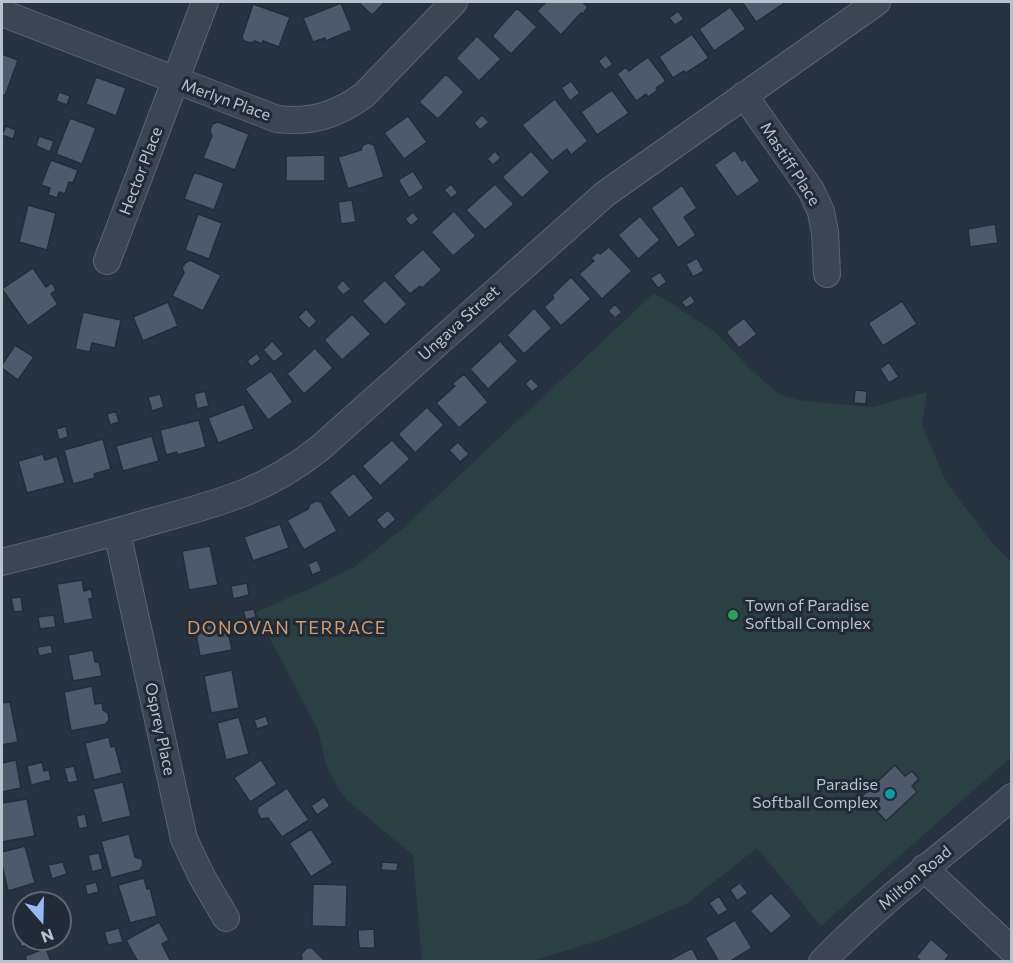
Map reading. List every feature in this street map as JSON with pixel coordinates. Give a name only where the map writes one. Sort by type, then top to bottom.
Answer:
[{"type":"street","name":"Hector Place","points":[[107,261],[205,2]]},
{"type":"street","name":"Merlyn Place","points":[[2,13],[176,82],[277,119],[294,121],[325,117],[364,95],[454,2]]},
{"type":"street","name":"Ungava Street","points":[[2,562],[230,499],[256,489],[301,463],[604,194],[877,2]]},
{"type":"street","name":"Mastiff Place","points":[[744,95],[811,190],[821,212],[825,232],[827,274]]},
{"type":"street","name":"Osprey Place","points":[[117,532],[184,839],[202,877],[226,918]]},
{"type":"street","name":"Milton Road","points":[[822,962],[840,942],[924,868],[1011,797]]},
{"type":"street","points":[[924,868],[1011,950]]},
{"type":"green space","points":[[653,294],[660,296],[715,332],[753,372],[780,395],[802,401],[872,407],[927,392],[922,425],[946,482],[991,542],[1011,562],[1011,757],[821,926],[757,848],[686,904],[604,939],[532,961],[422,961],[413,855],[348,801],[339,790],[326,764],[318,730],[256,612],[354,567],[400,531]]},
{"type":"building","points":[[358,2],[385,2],[372,15]]},
{"type":"building","points":[[546,2],[582,2],[588,7],[561,35],[537,11]]},
{"type":"building","points":[[742,2],[786,2],[756,22]]},
{"type":"building","points":[[341,3],[352,30],[326,41],[325,38],[313,42],[303,18]]},
{"type":"building","points":[[253,4],[290,17],[279,47],[263,41],[262,44],[255,41],[251,43],[244,41],[242,37]]},
{"type":"building","points":[[730,7],[746,29],[714,51],[699,29]]},
{"type":"building","points":[[517,8],[537,27],[511,54],[492,36]]},
{"type":"building","points":[[678,11],[684,19],[675,25],[669,18]]},
{"type":"building","points":[[692,34],[709,58],[686,73],[684,71],[673,78],[659,57]]},
{"type":"building","points":[[477,36],[501,59],[479,81],[456,58]]},
{"type":"building","points":[[2,54],[18,60],[5,96],[2,95]]},
{"type":"building","points":[[606,55],[613,64],[605,70],[598,61]]},
{"type":"building","points":[[648,57],[666,81],[648,97],[646,94],[636,101],[617,74],[626,67],[629,71]]},
{"type":"building","points":[[446,74],[464,92],[438,119],[419,102]]},
{"type":"building","points":[[96,77],[126,88],[116,116],[86,104]]},
{"type":"building","points":[[571,81],[580,93],[570,101],[561,88]]},
{"type":"building","points":[[612,90],[629,113],[597,135],[581,112]]},
{"type":"building","points":[[59,92],[70,96],[67,105],[56,101]]},
{"type":"building","points":[[555,99],[588,141],[571,155],[567,149],[552,161],[522,125]]},
{"type":"building","points":[[482,115],[489,122],[480,130],[474,123]]},
{"type":"building","points":[[408,116],[427,142],[404,159],[384,133]]},
{"type":"building","points":[[70,118],[96,128],[82,164],[56,154]]},
{"type":"building","points":[[218,122],[249,134],[235,170],[203,158],[212,136],[210,131],[212,124]]},
{"type":"building","points":[[6,126],[16,130],[13,139],[2,135]]},
{"type":"building","points":[[39,136],[54,141],[50,152],[36,146]]},
{"type":"building","points":[[369,143],[374,145],[384,177],[348,189],[338,157],[361,150],[363,145]]},
{"type":"building","points":[[735,150],[742,161],[745,159],[760,181],[737,197],[714,165]]},
{"type":"building","points":[[495,151],[501,158],[493,165],[487,159]]},
{"type":"building","points":[[531,151],[550,172],[522,198],[502,177]]},
{"type":"building","points":[[325,155],[325,181],[286,181],[286,156]]},
{"type":"building","points":[[51,160],[78,170],[73,183],[69,182],[65,194],[59,192],[57,198],[48,195],[50,188],[41,185]]},
{"type":"building","points":[[413,171],[424,188],[409,198],[398,180]]},
{"type":"building","points":[[194,172],[224,183],[214,210],[184,199]]},
{"type":"building","points":[[451,184],[458,193],[451,198],[444,190]]},
{"type":"building","points":[[495,184],[514,204],[485,230],[466,210]]},
{"type":"building","points":[[682,185],[697,208],[684,217],[696,235],[678,248],[651,208]]},
{"type":"building","points":[[352,200],[356,222],[341,224],[338,202]]},
{"type":"building","points":[[28,205],[56,213],[47,250],[19,242]]},
{"type":"building","points":[[454,211],[476,236],[453,256],[431,232]]},
{"type":"building","points":[[413,212],[419,219],[411,226],[405,219]]},
{"type":"building","points":[[198,214],[222,223],[209,259],[185,250]]},
{"type":"building","points":[[640,216],[660,240],[638,259],[618,235]]},
{"type":"building","points":[[995,224],[998,243],[970,247],[968,229]]},
{"type":"building","points":[[609,247],[632,271],[602,299],[579,274],[594,261],[591,258]]},
{"type":"building","points":[[423,249],[442,270],[422,288],[420,286],[410,294],[393,276]]},
{"type":"building","points":[[697,258],[704,271],[693,277],[686,264]]},
{"type":"building","points":[[190,260],[221,275],[203,311],[172,296],[184,273],[182,268]]},
{"type":"building","points":[[33,268],[46,287],[52,283],[56,290],[51,294],[58,304],[28,326],[2,289]]},
{"type":"building","points":[[660,272],[667,282],[658,288],[650,278]]},
{"type":"building","points":[[571,277],[591,299],[561,326],[544,307],[554,298],[552,295]]},
{"type":"building","points":[[343,280],[351,289],[343,295],[336,287]]},
{"type":"building","points":[[385,280],[407,304],[385,325],[362,301]]},
{"type":"building","points":[[691,295],[695,302],[686,308],[681,302]]},
{"type":"building","points":[[902,301],[917,324],[883,346],[868,323]]},
{"type":"building","points":[[168,302],[178,326],[143,341],[133,317]]},
{"type":"building","points":[[615,304],[622,312],[615,318],[608,311]]},
{"type":"building","points":[[534,308],[552,328],[524,354],[507,335]]},
{"type":"building","points":[[306,309],[317,321],[309,329],[298,317]]},
{"type":"building","points":[[83,312],[121,320],[115,348],[92,343],[90,352],[75,349]]},
{"type":"building","points":[[352,314],[371,334],[342,360],[324,340]]},
{"type":"building","points":[[744,318],[757,334],[739,348],[726,332]]},
{"type":"building","points":[[272,341],[284,354],[274,362],[263,350]]},
{"type":"building","points":[[500,341],[518,361],[488,389],[470,369]]},
{"type":"building","points":[[15,345],[34,357],[18,380],[2,368]]},
{"type":"building","points":[[315,348],[333,368],[304,394],[287,374]]},
{"type":"building","points":[[257,353],[261,359],[251,367],[247,361]]},
{"type":"building","points":[[889,362],[899,377],[889,383],[880,369]]},
{"type":"building","points":[[271,371],[293,402],[268,420],[245,389]]},
{"type":"building","points":[[464,374],[488,402],[459,428],[436,403],[455,386],[452,384]]},
{"type":"building","points":[[531,378],[539,386],[532,392],[525,384]]},
{"type":"building","points":[[855,390],[867,391],[866,404],[854,403]]},
{"type":"building","points":[[205,391],[209,406],[197,409],[194,394]]},
{"type":"building","points":[[160,394],[164,407],[152,411],[148,397]]},
{"type":"building","points":[[244,404],[254,429],[218,443],[208,418]]},
{"type":"building","points":[[427,407],[444,425],[415,453],[398,434]]},
{"type":"building","points":[[116,411],[119,422],[110,425],[107,414]]},
{"type":"building","points":[[199,420],[206,447],[177,455],[177,452],[166,455],[160,430]]},
{"type":"building","points":[[66,426],[68,437],[59,440],[56,429]]},
{"type":"building","points":[[152,436],[159,461],[123,471],[116,446]]},
{"type":"building","points":[[103,439],[111,469],[94,474],[95,478],[73,484],[64,450]]},
{"type":"building","points":[[392,440],[410,459],[380,486],[362,466]]},
{"type":"building","points":[[458,442],[469,454],[460,462],[449,450]]},
{"type":"building","points":[[43,454],[45,460],[57,456],[65,483],[27,493],[18,461]]},
{"type":"building","points":[[354,473],[374,498],[349,518],[329,492]]},
{"type":"building","points":[[316,501],[321,502],[337,531],[304,550],[287,520],[308,509],[310,504]]},
{"type":"building","points":[[388,510],[396,519],[384,530],[376,520]]},
{"type":"building","points":[[280,524],[289,548],[253,561],[244,537]]},
{"type":"building","points":[[210,546],[218,585],[189,590],[182,551]]},
{"type":"building","points":[[317,560],[322,571],[312,575],[308,564]]},
{"type":"building","points":[[82,580],[84,591],[91,589],[93,598],[89,599],[93,619],[64,624],[57,584]]},
{"type":"building","points":[[247,583],[249,595],[233,599],[231,586]]},
{"type":"building","points":[[21,597],[23,611],[14,612],[11,598]]},
{"type":"building","points":[[254,609],[256,617],[246,620],[243,611]]},
{"type":"building","points":[[54,615],[56,627],[40,629],[38,617]]},
{"type":"building","points":[[226,622],[232,650],[200,656],[195,628]]},
{"type":"building","points":[[51,645],[53,653],[39,656],[37,647]]},
{"type":"building","points":[[93,650],[95,662],[99,662],[102,676],[73,681],[68,655]]},
{"type":"building","points":[[232,670],[239,708],[211,713],[204,676]]},
{"type":"building","points":[[92,686],[95,704],[102,703],[109,720],[106,724],[71,731],[64,692]]},
{"type":"building","points":[[10,702],[18,742],[2,745],[2,703]]},
{"type":"building","points":[[266,716],[269,725],[257,729],[254,720]]},
{"type":"building","points":[[239,717],[249,754],[226,760],[217,723]]},
{"type":"building","points":[[109,737],[111,747],[115,746],[122,773],[94,780],[85,743]]},
{"type":"building","points":[[16,760],[21,788],[2,792],[2,763]]},
{"type":"building","points":[[261,760],[277,784],[250,802],[234,778]]},
{"type":"building","points":[[42,762],[44,771],[49,770],[51,780],[31,785],[27,766]]},
{"type":"building","name":"Paradise Softball Complex","points":[[895,765],[905,776],[912,771],[919,779],[912,786],[917,792],[886,821],[862,796]]},
{"type":"building","points":[[74,766],[78,781],[68,783],[64,768]]},
{"type":"building","points":[[123,782],[131,816],[102,823],[93,789]]},
{"type":"building","points":[[287,788],[309,820],[282,837],[268,818],[261,819],[257,812],[258,807]]},
{"type":"building","points":[[324,797],[330,806],[317,815],[311,806]]},
{"type":"building","points":[[27,799],[35,836],[2,842],[2,803]]},
{"type":"building","points":[[85,814],[88,827],[79,829],[76,816]]},
{"type":"building","points":[[311,829],[333,863],[311,877],[289,843]]},
{"type":"building","points":[[129,834],[135,857],[142,859],[143,865],[140,870],[111,878],[101,841]]},
{"type":"building","points":[[25,846],[35,883],[8,891],[2,865],[2,852]]},
{"type":"building","points":[[99,853],[103,869],[92,872],[88,855]]},
{"type":"building","points":[[63,862],[67,874],[52,879],[48,865]]},
{"type":"building","points":[[382,862],[398,863],[397,871],[381,870]]},
{"type":"building","points":[[144,878],[147,889],[150,888],[157,916],[130,923],[118,885]]},
{"type":"building","points":[[96,882],[99,892],[87,895],[85,885]]},
{"type":"building","points":[[740,883],[748,893],[737,901],[730,890]]},
{"type":"building","points":[[313,884],[347,885],[346,927],[312,926]]},
{"type":"building","points":[[771,893],[792,916],[771,934],[750,911]]},
{"type":"building","points":[[719,896],[728,910],[718,916],[709,903]]},
{"type":"building","points":[[735,920],[752,948],[729,962],[719,962],[705,938]]},
{"type":"building","points":[[159,922],[169,940],[162,944],[171,962],[138,962],[126,940]]},
{"type":"building","points":[[119,928],[123,942],[108,945],[104,932]]},
{"type":"building","points":[[374,929],[375,948],[359,948],[358,930]]},
{"type":"building","points":[[931,939],[949,955],[944,962],[922,962],[916,957]]},
{"type":"building","points":[[307,948],[312,948],[326,962],[299,962],[302,959],[301,954]]},
{"type":"building","points":[[692,948],[699,962],[666,962]]},
{"type":"building","points":[[38,951],[47,951],[51,962],[27,962],[25,956]]},
{"type":"place","name":"Town of Paradise Softball Complex","points":[[733,615]]},
{"type":"place","name":"Paradise Softball Complex","points":[[890,794]]},
{"type":"district","name":"DONOVAN TERRACE","points":[[287,628]]}]
